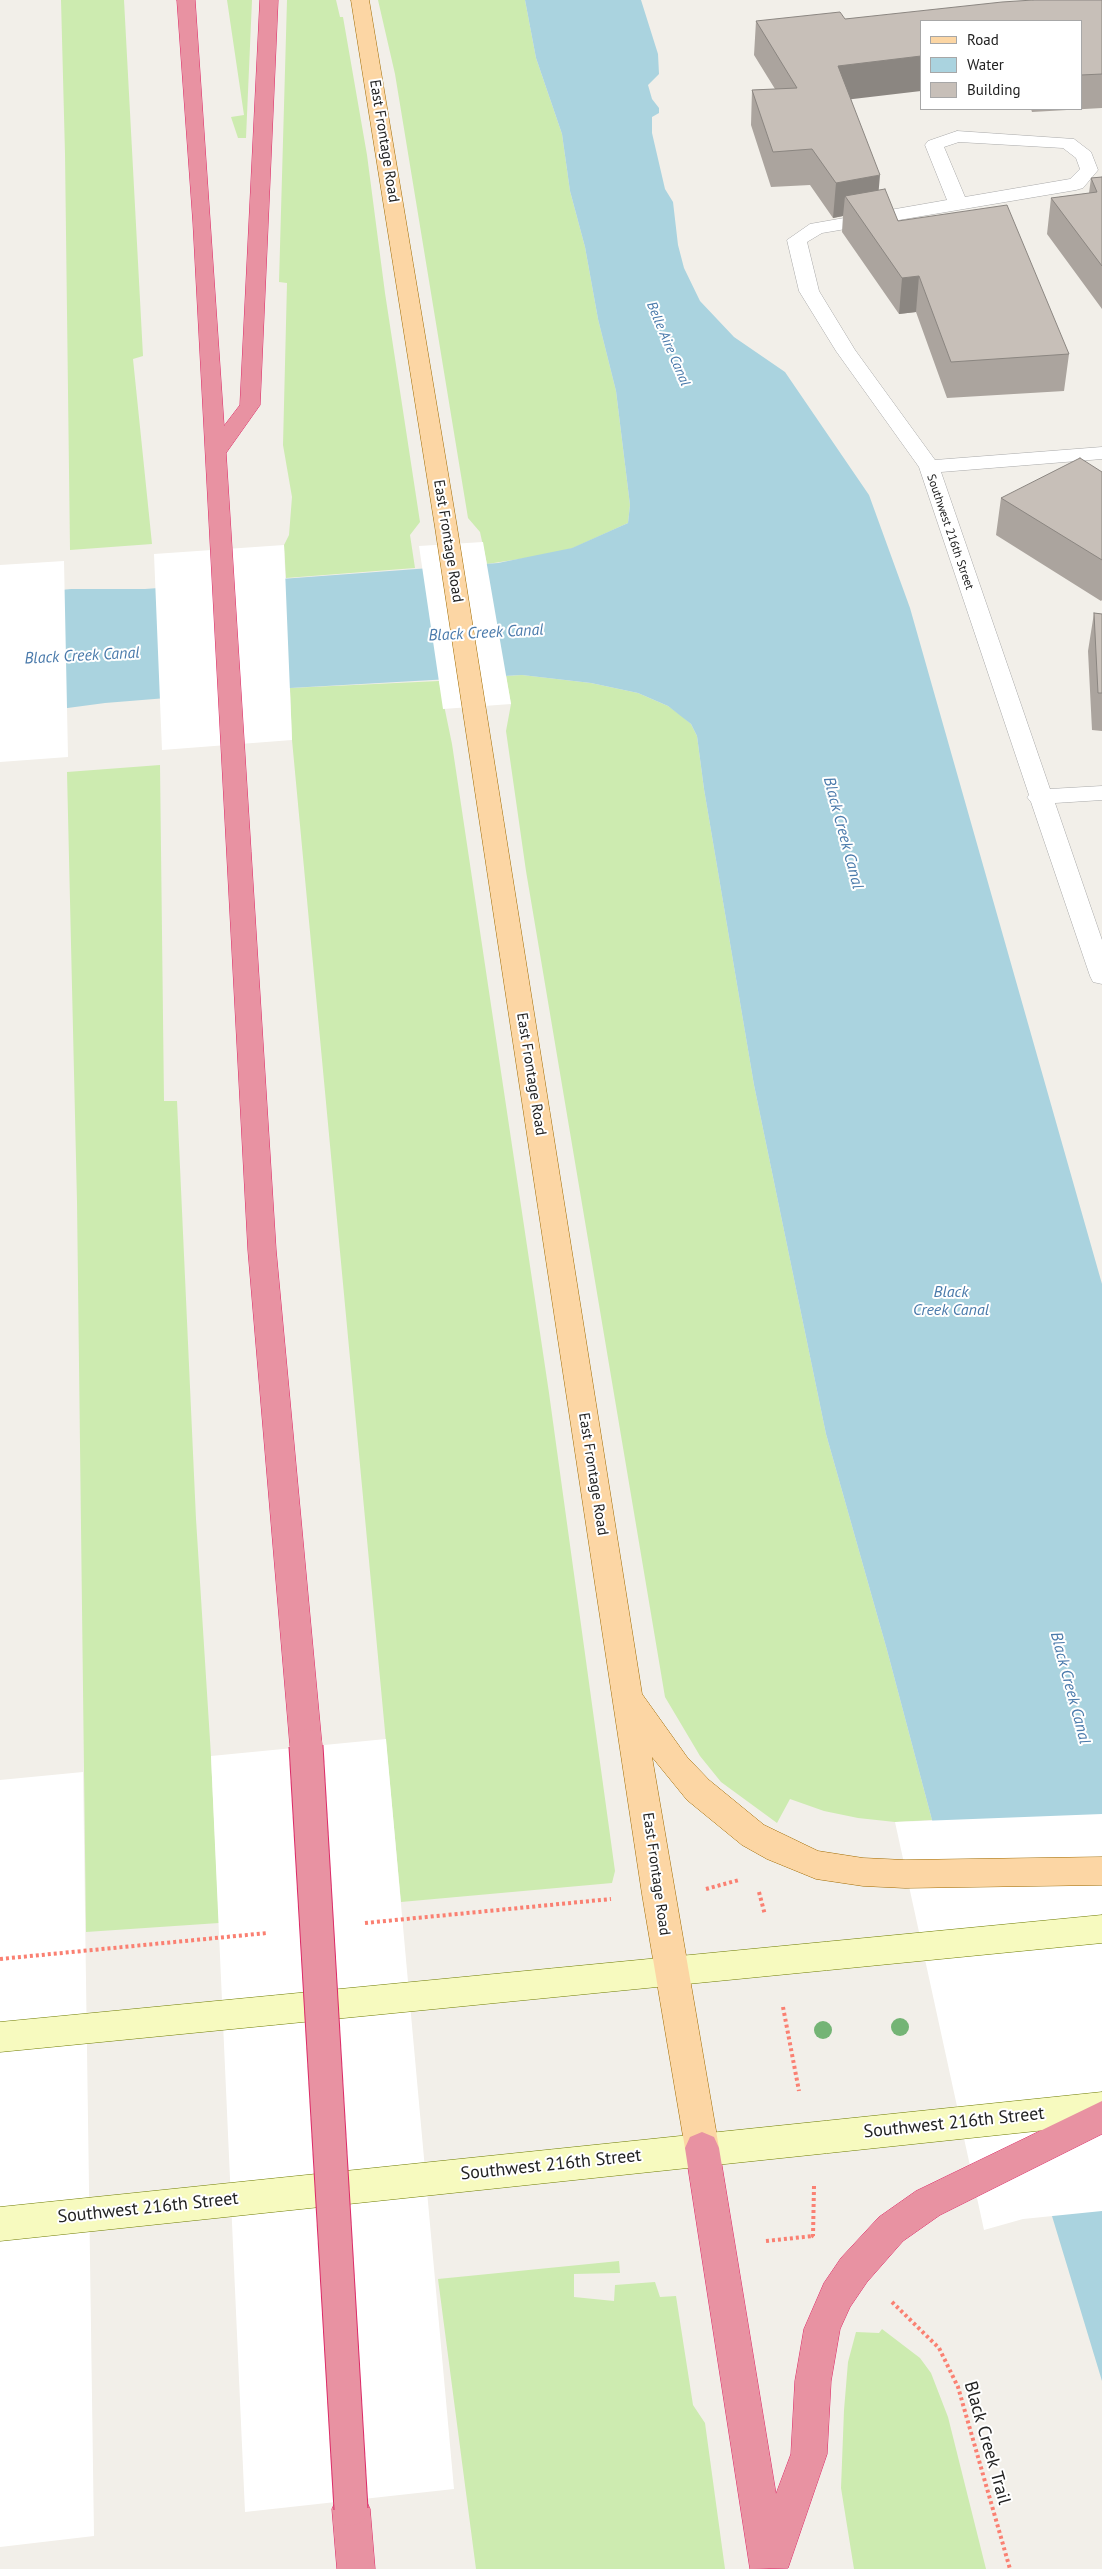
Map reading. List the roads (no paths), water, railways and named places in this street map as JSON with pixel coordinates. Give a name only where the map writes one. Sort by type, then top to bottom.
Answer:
[{"type":"highway","points":[[186,0],[216,452],[218,526],[262,1250],[306,1746],[356,2569]]},
{"type":"highway","points":[[216,452],[250,405],[269,0]]},
{"type":"highway","points":[[769,2568],[809,2454],[813,2381],[816,2354],[822,2329],[837,2295],[871,2249],[891,2229],[928,2203],[1102,2118]]},
{"type":"highway","points":[[702,2148],[725,2304],[769,2568]]},
{"type":"main road","name":"East Frontage Road","points":[[360,0],[446,527],[670,1971],[702,2148]]},
{"type":"main road","points":[[628,1697],[676,1766],[698,1790],[754,1835],[778,1849],[816,1865],[863,1872],[905,1874],[1102,1871]]},
{"type":"main road","points":[[0,2037],[1102,1929]]},
{"type":"main road","name":"Southwest 216th Street","points":[[0,2224],[702,2148],[1102,2108]]},
{"type":"street","name":"Southwest 216th Street","points":[[958,204],[934,145],[957,136],[1068,143],[1085,156],[1090,170],[1076,184],[817,228],[797,240],[809,291],[846,351],[929,467],[1040,797],[1094,928],[1102,976]]},
{"type":"street","points":[[929,467],[1102,453]]},
{"type":"street","points":[[1040,797],[1102,793]]},
{"type":"water","name":"Black Creek Canal","points":[[525,0],[641,0],[658,54],[659,74],[648,85],[652,99],[659,108],[659,113],[652,117],[652,133],[665,189],[673,202],[678,245],[684,268],[700,301],[734,337],[785,372],[869,495],[910,608],[1102,1284],[1102,2381],[932,1820],[887,1650],[826,1434],[754,1085],[704,789],[697,736],[691,724],[668,706],[638,693],[591,683],[522,675],[290,688],[105,703],[0,717],[0,596],[71,589],[145,589],[498,563],[572,548],[628,523],[630,505],[616,391],[598,319],[585,247],[570,191],[562,134],[536,58]]},
{"type":"water label","name":"Belle Aire Canal","points":[[668,344]]}]
